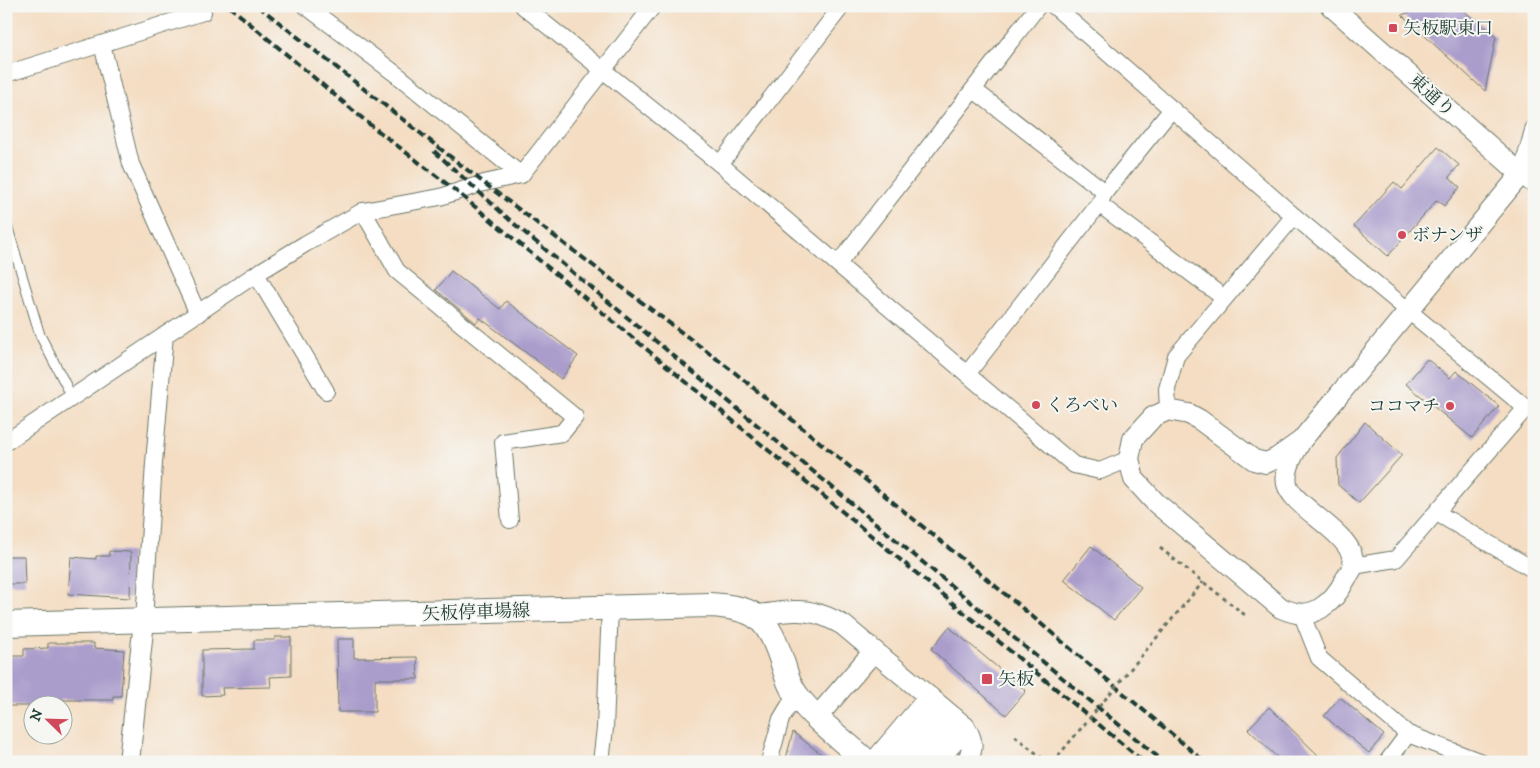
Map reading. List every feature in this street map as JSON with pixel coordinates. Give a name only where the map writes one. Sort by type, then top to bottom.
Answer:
[{"type":"main road","name":"矢板停車場線","points":[[6,624],[716,605],[742,609],[756,615]]},
{"type":"main road","points":[[756,615],[766,625],[775,641],[786,675],[796,694],[817,717],[868,762]]},
{"type":"street","points":[[306,6],[402,78],[521,175]]},
{"type":"street","points":[[523,6],[720,164],[1074,465],[1100,471],[1129,459]]},
{"type":"street","points":[[6,442],[256,274],[363,211],[440,196],[484,182],[521,175],[653,6]]},
{"type":"street","points":[[720,164],[842,6]]},
{"type":"street","points":[[838,264],[1038,6]]},
{"type":"street","points":[[1054,6],[1294,216],[1530,410],[1396,559],[1353,566]]},
{"type":"street","name":"東通り","points":[[1331,6],[1527,179]]},
{"type":"street","points":[[6,74],[204,12]]},
{"type":"street","points":[[102,44],[131,164],[198,314]]},
{"type":"street","points":[[974,90],[1224,298]]},
{"type":"street","points":[[967,374],[1172,109]]},
{"type":"street","points":[[1301,441],[1266,463],[1254,460],[1189,414],[1168,410],[1153,417],[1133,439],[1129,459],[1134,479],[1155,502],[1276,604],[1293,613],[1302,615],[1314,612],[1330,602],[1341,588],[1353,566],[1352,557],[1346,544],[1338,534],[1295,496],[1288,484],[1290,459],[1301,441],[1408,310],[1527,179],[1534,127]]},
{"type":"street","points":[[363,211],[396,272],[574,416],[562,433],[503,442],[510,520]]},
{"type":"street","points":[[1168,410],[1167,388],[1176,356],[1294,216]]},
{"type":"street","points":[[256,274],[326,391]]},
{"type":"street","points":[[129,762],[144,621],[154,463],[165,335]]},
{"type":"street","points":[[1437,513],[1534,570]]},
{"type":"street","points":[[601,762],[606,728],[610,608]]},
{"type":"street","points":[[756,615],[802,611],[814,612],[843,625],[947,712],[971,737],[973,747],[967,762]]},
{"type":"street","points":[[1302,615],[1319,658],[1408,734],[1482,762]]},
{"type":"street","points":[[817,717],[874,651]]},
{"type":"street","points":[[769,762],[781,719],[796,694]]},
{"type":"street","points":[[874,762],[947,712]]},
{"type":"street","points":[[897,762],[947,712]]},
{"type":"street","points":[[916,762],[947,712]]},
{"type":"street","points":[[937,762],[947,712]]},
{"type":"street","points":[[1387,762],[1408,734]]},
{"type":"lane","points":[[6,222],[40,335],[72,397]]},
{"type":"path","points":[[1160,548],[1245,615]]},
{"type":"path","points":[[1053,762],[1203,582]]},
{"type":"path","points":[[1015,736],[1047,762]]},
{"type":"building","points":[[1425,6],[1458,6],[1496,37],[1485,91],[1402,15]]},
{"type":"building","points":[[1438,147],[1459,165],[1449,177],[1460,187],[1444,206],[1437,200],[1388,256],[1354,226],[1394,182],[1402,189]]},
{"type":"building","points":[[451,271],[500,309],[506,301],[578,356],[561,379],[480,318],[476,323],[436,290]]},
{"type":"building","points":[[1427,359],[1450,378],[1456,371],[1499,406],[1472,438],[1406,384]]},
{"type":"building","points":[[1365,422],[1402,455],[1359,503],[1338,485],[1337,458]]},
{"type":"building","points":[[1091,546],[1141,587],[1114,620],[1064,580]]},
{"type":"building","points":[[109,551],[131,552],[130,598],[68,594],[71,557],[96,559],[96,556],[109,556]]},
{"type":"building","points":[[6,556],[24,556],[25,584],[6,584]]},
{"type":"building","points":[[949,627],[1026,691],[1006,715],[931,649]]},
{"type":"building","points":[[275,637],[291,637],[291,676],[270,677],[271,687],[222,688],[223,695],[202,696],[202,650],[254,649],[254,640],[275,640]]},
{"type":"building","points":[[337,639],[354,639],[354,658],[417,657],[418,679],[375,679],[375,712],[338,712]]},
{"type":"building","points":[[48,643],[94,643],[94,648],[124,650],[121,696],[113,696],[113,700],[72,700],[72,696],[22,696],[22,706],[6,706],[6,656],[24,656],[24,649],[48,648]]},
{"type":"building","points":[[1340,697],[1384,735],[1369,753],[1324,716]]},
{"type":"building","points":[[1269,707],[1325,762],[1282,762],[1248,729]]},
{"type":"building","points":[[793,732],[831,762],[785,762]]},
{"type":"railway","points":[[229,6],[368,123],[456,191],[1144,762]]},
{"type":"railway","points":[[258,6],[484,183],[734,372],[1027,612],[1205,762]]},
{"type":"railway","points":[[434,151],[512,222],[1164,762]]},
{"type":"place","name":"矢板駅東口","points":[[1393,28]]},
{"type":"place","name":"ボナンザ","points":[[1402,235]]},
{"type":"place","name":"くろべい","points":[[1036,405]]},
{"type":"place","name":"ココマチ","points":[[1450,406]]},
{"type":"place","name":"矢板","points":[[987,679]]}]
